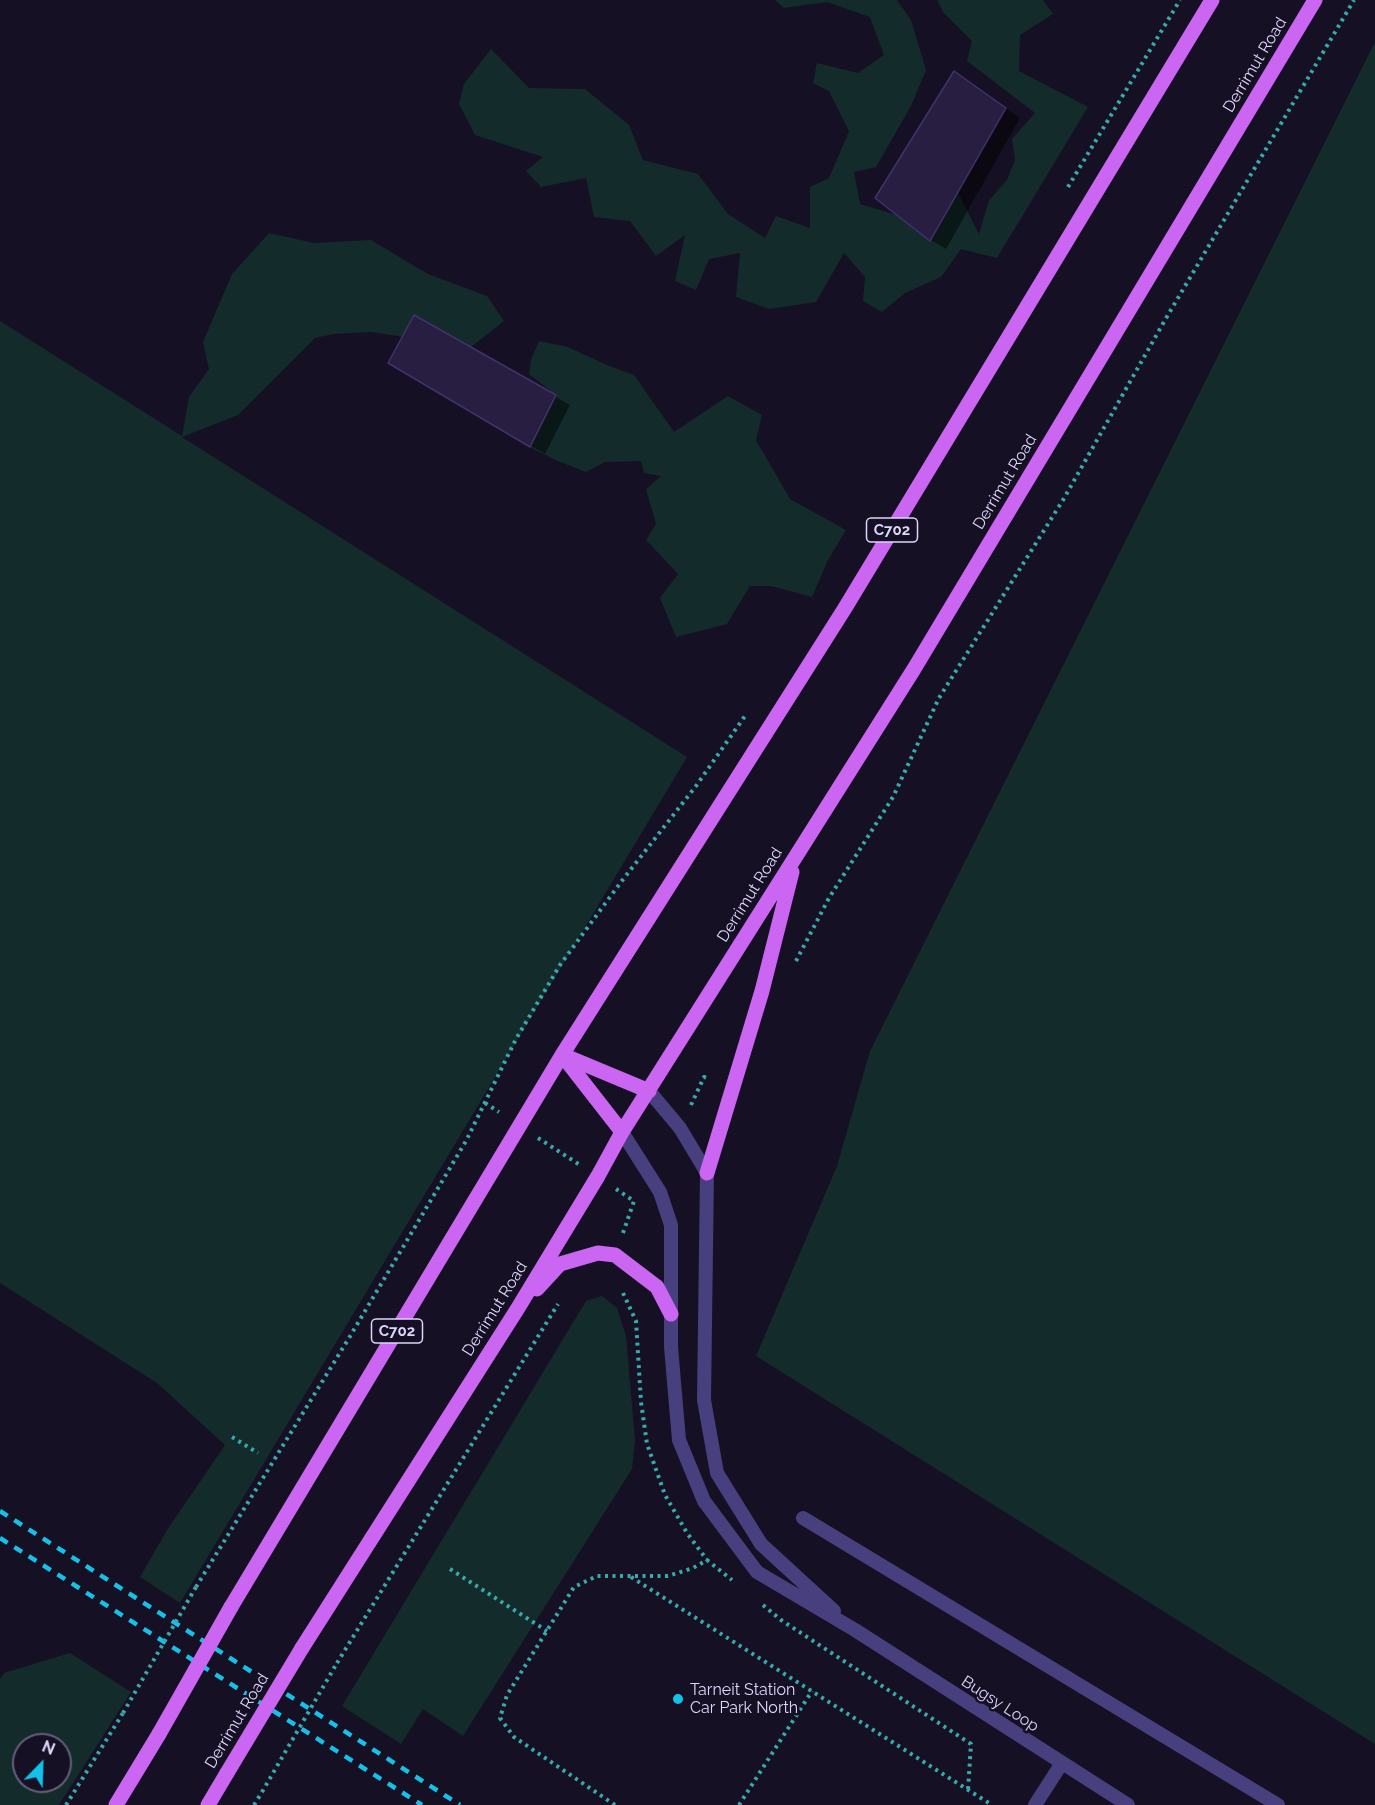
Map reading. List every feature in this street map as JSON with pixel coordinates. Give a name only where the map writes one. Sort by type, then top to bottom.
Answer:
[{"type":"main road","name":"C702","points":[[116,1805],[231,1607],[562,1054],[845,608],[1212,0]]},
{"type":"main road","name":"Derrimut Road","points":[[208,1805],[302,1648],[518,1308],[622,1132],[920,658],[1315,0]]},
{"type":"main road","points":[[707,1173],[762,991],[795,858]]},
{"type":"main road","points":[[562,1054],[649,1091]]},
{"type":"main road","points":[[562,1054],[622,1132]]},
{"type":"main road","points":[[518,1308],[560,1264],[598,1253],[615,1255],[657,1287],[671,1314]]},
{"type":"lane","points":[[649,1091],[680,1128],[707,1173],[704,1400],[717,1473],[761,1544],[855,1630]]},
{"type":"lane","points":[[622,1132],[660,1192],[671,1226],[671,1347],[679,1440],[705,1501],[757,1572],[855,1630]]},
{"type":"lane","points":[[803,1518],[1278,1805]]},
{"type":"lane","name":"Bugsy Loop","points":[[855,1630],[1128,1805]]},
{"type":"lane","points":[[1035,1805],[1062,1763]]},
{"type":"path","points":[[1064,194],[1180,0]]},
{"type":"path","points":[[793,967],[829,898],[892,797],[939,698],[1063,500],[1165,320],[1354,0]]},
{"type":"path","points":[[66,1805],[466,1141],[516,1039],[560,965],[696,786],[750,709]]},
{"type":"path","points":[[617,1288],[623,1293],[636,1321],[641,1402],[647,1444],[665,1495],[687,1533],[707,1560],[735,1583]]},
{"type":"path","points":[[254,1805],[337,1663],[562,1298]]},
{"type":"path","points":[[232,1437],[258,1453]]},
{"type":"path","points":[[615,1805],[514,1737],[500,1718],[507,1695],[574,1587],[597,1576],[668,1576],[693,1568],[707,1560]]},
{"type":"path","points":[[450,1569],[547,1631]]},
{"type":"path","points":[[630,1577],[992,1805]]},
{"type":"path","points":[[763,1605],[781,1620],[971,1744],[968,1790]]},
{"type":"path","points":[[739,1805],[812,1691]]},
{"type":"green space","points":[[775,0],[897,0],[911,20],[926,70],[911,106],[876,167],[854,172],[860,204],[897,215],[917,201],[958,193],[979,234],[989,200],[1007,180],[1015,160],[1012,139],[1035,113],[967,61],[972,41],[943,12],[937,0],[1043,0],[1053,14],[1020,35],[1019,71],[1088,107],[997,258],[961,249],[941,277],[905,293],[882,312],[863,301],[865,277],[844,253],[816,302],[769,309],[736,297],[740,253],[709,259],[696,290],[675,281],[685,235],[656,256],[630,221],[594,217],[586,178],[541,187],[526,171],[543,157],[475,135],[459,104],[464,84],[491,49],[529,88],[585,89],[629,125],[643,160],[698,174],[728,214],[765,238],[776,216],[810,228],[810,187],[829,178],[849,131],[829,91],[813,83],[817,63],[858,73],[884,55],[870,17],[827,2],[784,8]]},
{"type":"green space","points":[[1375,42],[1375,1744],[756,1356],[837,1166],[870,1051]]},
{"type":"green space","points":[[269,233],[314,243],[371,240],[428,274],[487,296],[504,321],[471,347],[371,332],[334,334],[315,338],[238,415],[182,437],[687,757],[180,1603],[140,1577],[167,1530],[225,1445],[157,1383],[0,1283],[0,321],[182,436],[189,397],[209,369],[203,342],[232,274]]},
{"type":"green space","points":[[539,341],[568,347],[634,375],[674,432],[728,396],[762,415],[756,440],[790,499],[846,530],[828,560],[812,597],[771,586],[750,586],[727,624],[676,637],[660,598],[678,574],[646,540],[656,524],[646,489],[661,476],[644,473],[641,461],[605,462],[586,472],[530,447],[556,395],[529,374],[531,360]]},
{"type":"green space","points":[[602,1296],[617,1308],[626,1336],[635,1440],[632,1469],[463,1736],[423,1709],[401,1744],[342,1706],[586,1301]]},
{"type":"green space","points":[[70,1653],[131,1692],[72,1785],[72,1733],[12,1733],[12,1793],[67,1793],[59,1805],[0,1805],[0,1679],[4,1673]]},
{"type":"building","points":[[954,71],[1006,108],[930,241],[875,198]]},
{"type":"building","points":[[414,315],[556,395],[530,447],[388,363]]},
{"type":"railway","points":[[0,1511],[460,1805]]},
{"type":"railway","points":[[0,1538],[422,1805]]},
{"type":"place","name":"Tarneit Station Car Park North","points":[[678,1699]]}]
